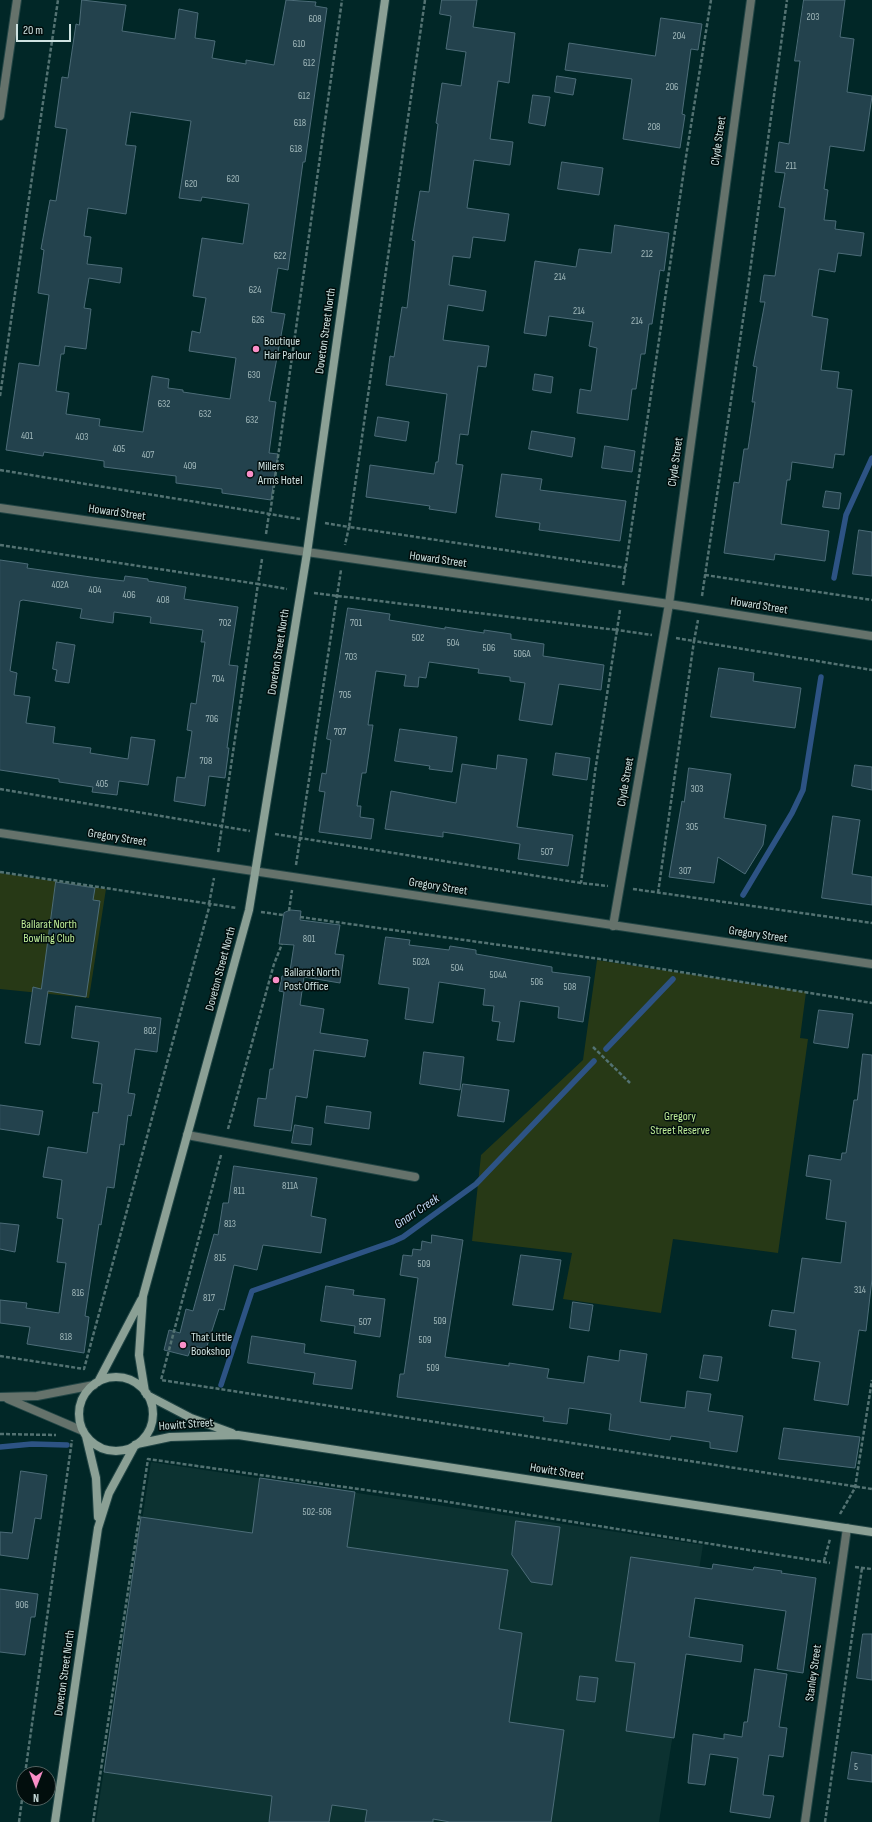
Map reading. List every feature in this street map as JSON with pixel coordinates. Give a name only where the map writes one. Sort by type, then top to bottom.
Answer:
[{"type":"main road","name":"Doveton Street North","points":[[146,1393],[139,1355],[143,1296],[245,927],[307,553],[385,0]]},
{"type":"main road","name":"Doveton Street North","points":[[96,1384],[143,1296]]},
{"type":"main road","points":[[111,1378],[124,1379],[136,1384],[146,1393],[152,1409],[152,1420],[148,1431],[136,1445],[121,1450],[110,1450],[94,1444],[84,1433],[80,1419],[80,1406],[85,1394],[96,1384],[111,1378]]},
{"type":"main road","name":"Howitt Street","points":[[146,1393],[191,1418],[238,1435]]},
{"type":"main road","name":"Doveton Street North","points":[[84,1433],[96,1478],[98,1528]]},
{"type":"main road","name":"Howitt Street","points":[[136,1445],[170,1437],[238,1435],[872,1532]]},
{"type":"main road","name":"Doveton Street North","points":[[55,1822],[98,1528],[109,1493],[121,1468],[136,1445]]},
{"type":"street","points":[[0,116],[17,0]]},
{"type":"street","name":"Clyde Street","points":[[614,926],[619,887],[669,604],[751,0]]},
{"type":"street","name":"Howard Street","points":[[0,508],[669,604],[872,636]]},
{"type":"street","name":"Gregory Street","points":[[0,833],[872,964]]},
{"type":"street","points":[[187,1136],[415,1176]]},
{"type":"street","points":[[0,1397],[37,1396],[96,1384]]},
{"type":"street","points":[[0,1397],[28,1406],[84,1433]]},
{"type":"street","name":"Stanley Street","points":[[805,1822],[848,1528]]},
{"type":"path","points":[[0,396],[58,0]]},
{"type":"path","points":[[0,470],[270,514],[342,0]]},
{"type":"path","points":[[425,0],[348,527],[626,568],[685,163],[711,0]]},
{"type":"path","points":[[787,0],[748,286],[706,575],[872,600]]},
{"type":"path","points":[[0,545],[258,584],[222,827],[0,789]]},
{"type":"path","points":[[581,883],[595,772],[617,630],[336,597],[301,837],[581,883],[658,892],[872,923]]},
{"type":"path","points":[[658,892],[694,641],[872,670]]},
{"type":"path","points":[[0,872],[210,904],[84,1369],[0,1356]]},
{"type":"path","points":[[300,917],[600,959],[872,1003]]},
{"type":"path","points":[[282,944],[274,964],[161,1380],[872,1489]]},
{"type":"path","points":[[593,1047],[630,1083]]},
{"type":"path","points":[[824,1561],[842,1507],[855,1486],[872,1380]]},
{"type":"path","points":[[0,1434],[58,1435]]},
{"type":"path","points":[[27,1766],[72,1437]]},
{"type":"path","points":[[93,1822],[148,1459],[436,1500],[872,1569]]},
{"type":"path","points":[[825,1822],[862,1568]]},
{"type":"path","points":[[19,1822],[21,1806]]},
{"type":"shaded area","points":[[151,1462],[703,1545],[659,1822],[96,1822]]},
{"type":"green space","name":"Ballarat North Bowling Club","points":[[0,873],[106,889],[89,998],[0,989]]},
{"type":"green space","name":"Gregory Street Reserve","points":[[597,960],[806,992],[800,1038],[808,1039],[778,1253],[673,1239],[661,1313],[563,1299],[572,1253],[472,1241],[481,1155],[583,1060]]},
{"type":"building","points":[[82,0],[126,5],[122,31],[175,39],[179,9],[198,13],[195,38],[215,41],[212,58],[246,64],[246,60],[274,65],[286,0],[316,2],[315,6],[327,8],[288,270],[278,268],[271,312],[285,314],[269,401],[276,402],[269,453],[278,454],[271,500],[222,493],[222,489],[176,483],[176,476],[104,467],[104,461],[44,452],[43,456],[6,450],[19,363],[39,366],[49,295],[38,293],[44,250],[41,249],[50,200],[56,201],[67,129],[55,127],[62,77],[68,78],[76,24],[79,25]],"holes":[[[131,112],[191,121],[179,198],[201,201],[202,197],[249,204],[243,244],[202,238],[193,296],[206,298],[200,333],[192,331],[189,351],[236,358],[230,399],[183,392],[183,390],[168,388],[169,379],[152,376],[143,432],[99,426],[100,419],[66,414],[69,393],[56,391],[61,354],[64,354],[65,346],[86,349],[91,309],[84,308],[89,278],[120,283],[122,268],[87,264],[91,237],[84,236],[88,208],[126,214],[136,146],[126,145]]]},
{"type":"building","points":[[442,0],[477,0],[473,27],[515,33],[509,83],[498,81],[490,139],[513,142],[510,165],[474,160],[467,208],[509,214],[505,241],[473,237],[470,258],[453,256],[449,285],[486,291],[483,311],[448,305],[443,340],[489,346],[486,367],[478,366],[468,435],[460,434],[456,464],[463,465],[456,513],[429,509],[430,506],[366,497],[370,465],[434,474],[436,462],[438,462],[447,394],[386,385],[390,356],[394,357],[402,307],[407,308],[415,241],[412,240],[420,191],[429,192],[438,124],[436,123],[442,83],[461,86],[466,52],[446,49],[451,16],[440,14]]},
{"type":"building","points":[[804,0],[845,0],[840,37],[854,39],[847,92],[872,96],[864,151],[830,146],[824,189],[828,190],[824,220],[836,221],[835,229],[864,233],[861,256],[838,253],[835,272],[819,269],[812,316],[828,319],[821,370],[839,372],[837,388],[852,390],[844,455],[835,454],[833,468],[792,462],[790,480],[787,480],[781,524],[829,531],[825,561],[775,554],[774,560],[724,553],[734,482],[739,483],[744,449],[748,449],[755,402],[752,402],[757,367],[753,366],[765,302],[760,302],[764,275],[775,276],[785,208],[779,207],[785,173],[775,172],[779,142],[789,144],[800,61],[795,61]]},
{"type":"building","points":[[661,18],[702,24],[698,50],[691,49],[682,114],[685,115],[680,148],[623,139],[632,79],[565,70],[569,43],[655,56]]},
{"type":"building","points":[[557,76],[576,79],[573,95],[555,92]]},
{"type":"building","points":[[533,95],[550,97],[545,126],[529,123]]},
{"type":"building","points":[[562,162],[603,168],[599,195],[558,189]]},
{"type":"building","points":[[615,225],[669,233],[664,271],[660,270],[652,324],[649,324],[645,354],[641,354],[636,389],[632,389],[628,420],[577,413],[580,389],[591,391],[597,348],[589,346],[593,322],[549,316],[546,336],[524,333],[535,261],[576,267],[579,249],[611,253]]},
{"type":"building","points":[[535,374],[553,377],[551,393],[533,390]]},
{"type":"building","points":[[378,417],[409,422],[406,441],[375,436]]},
{"type":"building","points":[[532,431],[575,438],[572,457],[529,449]]},
{"type":"building","points":[[605,446],[635,451],[632,472],[602,468]]},
{"type":"building","points":[[502,474],[542,479],[540,490],[626,501],[620,541],[539,530],[540,523],[496,517]]},
{"type":"building","points":[[826,491],[841,493],[839,509],[823,507]]},
{"type":"building","points":[[859,530],[872,532],[872,576],[853,574]]},
{"type":"building","points":[[0,560],[28,564],[27,568],[91,577],[124,581],[125,576],[148,579],[148,581],[186,587],[184,599],[238,607],[229,665],[238,666],[227,748],[229,748],[225,778],[209,776],[205,806],[174,801],[177,777],[185,778],[192,731],[187,730],[191,703],[196,704],[205,642],[201,642],[203,630],[150,623],[151,617],[114,612],[113,623],[80,618],[82,609],[23,600],[20,601],[10,671],[17,673],[14,695],[30,697],[26,723],[55,727],[53,743],[91,748],[90,753],[128,759],[131,737],[155,740],[148,785],[119,781],[117,795],[92,792],[93,787],[59,782],[59,779],[0,770]]},
{"type":"building","points":[[348,608],[390,614],[389,620],[445,629],[445,627],[484,633],[484,630],[511,634],[511,639],[544,644],[543,656],[604,665],[601,690],[559,684],[552,725],[519,720],[525,683],[510,681],[510,677],[478,673],[479,669],[429,662],[426,678],[419,677],[418,687],[404,686],[406,675],[376,671],[368,725],[373,725],[366,773],[362,773],[357,806],[361,806],[360,817],[374,819],[371,839],[319,832],[325,792],[319,791],[322,773],[326,774],[331,740],[327,739]]},
{"type":"building","points":[[57,642],[75,645],[69,683],[55,681],[57,670],[53,669]]},
{"type":"building","points":[[719,668],[754,673],[753,681],[801,688],[795,728],[711,717]]},
{"type":"building","points":[[400,729],[457,737],[452,772],[429,769],[430,766],[395,761]]},
{"type":"building","points":[[556,753],[590,758],[587,780],[553,775]]},
{"type":"building","points":[[498,755],[527,759],[517,827],[573,835],[568,866],[518,859],[520,844],[443,832],[443,837],[385,829],[391,791],[456,803],[462,764],[496,769]]},
{"type":"building","points":[[855,765],[872,767],[872,790],[852,786]]},
{"type":"building","points":[[689,768],[731,774],[724,818],[766,825],[763,845],[745,874],[718,857],[714,883],[669,877],[682,801],[684,802]]},
{"type":"building","points":[[833,816],[860,820],[852,874],[872,877],[872,905],[822,898]]},
{"type":"building","name":"Ballarat North Bowling Club","points":[[56,882],[95,888],[93,900],[100,901],[86,997],[48,991],[40,1045],[25,1043],[33,987],[41,989]]},
{"type":"building","points":[[291,910],[301,911],[300,920],[340,925],[335,954],[344,955],[340,983],[304,977],[300,1005],[324,1009],[320,1033],[368,1040],[365,1057],[314,1050],[307,1098],[296,1096],[291,1131],[254,1126],[258,1098],[266,1099],[270,1069],[273,1069],[284,992],[279,991],[282,976],[289,977],[294,945],[279,944],[284,913]]},
{"type":"building","points":[[386,937],[410,940],[409,945],[449,950],[450,946],[476,950],[476,954],[552,967],[552,972],[590,977],[583,1022],[558,1018],[559,1007],[520,1001],[514,1042],[497,1040],[500,1022],[492,1021],[494,1006],[483,1005],[485,989],[439,982],[433,1023],[405,1019],[409,988],[379,984]]},
{"type":"building","points":[[76,1006],[161,1018],[157,1052],[135,1049],[128,1093],[135,1094],[131,1116],[128,1115],[124,1145],[120,1144],[114,1188],[107,1187],[101,1225],[99,1224],[85,1316],[89,1317],[84,1353],[27,1344],[30,1327],[0,1323],[0,1300],[27,1303],[26,1308],[59,1313],[66,1263],[57,1262],[63,1219],[57,1218],[62,1180],[43,1177],[48,1147],[87,1153],[93,1112],[98,1113],[102,1084],[93,1083],[99,1042],[72,1038]]},
{"type":"building","points":[[819,1010],[853,1014],[848,1048],[814,1043]]},
{"type":"building","points":[[424,1052],[464,1057],[460,1090],[420,1084]]},
{"type":"building","points":[[863,1054],[872,1055],[872,1279],[866,1331],[859,1330],[848,1405],[814,1400],[820,1362],[792,1358],[796,1330],[769,1326],[772,1310],[794,1313],[802,1258],[841,1263],[846,1222],[826,1219],[831,1180],[806,1176],[809,1155],[841,1160],[842,1153],[846,1153],[854,1100],[857,1100]]},
{"type":"building","points":[[463,1084],[509,1090],[504,1122],[458,1116]]},
{"type":"building","points":[[0,1105],[43,1111],[39,1135],[0,1129]]},
{"type":"building","points":[[327,1106],[371,1112],[369,1129],[325,1123]]},
{"type":"building","points":[[295,1125],[313,1128],[311,1145],[292,1143]]},
{"type":"building","points":[[234,1166],[317,1178],[311,1216],[326,1219],[321,1253],[263,1245],[257,1270],[234,1265],[224,1310],[219,1309],[206,1349],[192,1346],[188,1356],[164,1350],[169,1330],[180,1333],[186,1309],[193,1311],[214,1234],[218,1235],[223,1203],[228,1203]]},
{"type":"building","points":[[0,1223],[19,1225],[15,1252],[0,1249]]},
{"type":"building","points":[[432,1235],[463,1240],[445,1357],[509,1366],[509,1363],[549,1369],[547,1378],[584,1383],[588,1356],[619,1361],[620,1350],[647,1354],[640,1402],[685,1408],[687,1391],[711,1394],[708,1411],[743,1416],[737,1452],[710,1448],[710,1442],[671,1436],[670,1440],[609,1430],[611,1414],[569,1408],[567,1424],[543,1421],[544,1417],[397,1397],[400,1374],[404,1374],[418,1278],[400,1275],[403,1255],[412,1256],[413,1249],[421,1250],[422,1241],[431,1243]]},
{"type":"building","points":[[521,1255],[561,1260],[553,1310],[513,1305]]},
{"type":"building","points":[[326,1286],[354,1290],[353,1295],[385,1299],[380,1337],[354,1333],[355,1326],[321,1321]]},
{"type":"building","points":[[573,1302],[593,1305],[589,1331],[570,1328]]},
{"type":"building","points":[[252,1336],[305,1344],[304,1353],[356,1361],[352,1389],[313,1384],[315,1373],[248,1363]]},
{"type":"building","points":[[704,1355],[722,1357],[718,1381],[700,1378]]},
{"type":"building","points":[[784,1428],[860,1437],[855,1468],[779,1459]]},
{"type":"building","points":[[21,1471],[47,1475],[41,1519],[35,1518],[28,1559],[0,1555],[0,1532],[12,1533]]},
{"type":"building","points":[[260,1478],[355,1492],[347,1547],[508,1570],[499,1629],[522,1633],[509,1722],[564,1730],[551,1822],[450,1822],[433,1819],[433,1822],[365,1822],[367,1810],[332,1805],[329,1822],[269,1822],[272,1796],[104,1772],[141,1517],[252,1533]]},
{"type":"building","points":[[516,1521],[560,1527],[552,1585],[531,1582],[512,1555]]},
{"type":"building","points":[[631,1557],[712,1569],[713,1564],[753,1570],[754,1567],[816,1578],[803,1673],[777,1669],[786,1611],[695,1598],[689,1637],[743,1645],[741,1662],[686,1654],[674,1738],[626,1731],[635,1663],[616,1661]]},
{"type":"building","points":[[0,1589],[38,1594],[35,1617],[31,1617],[25,1655],[0,1652]]},
{"type":"building","points":[[863,1634],[872,1634],[872,1680],[857,1678]]},
{"type":"building","points":[[755,1669],[787,1674],[779,1727],[787,1728],[783,1757],[769,1755],[763,1795],[774,1796],[770,1818],[730,1812],[738,1758],[710,1754],[705,1785],[688,1783],[693,1734],[724,1739],[724,1734],[742,1737],[744,1722],[747,1722]]},
{"type":"building","points":[[580,1676],[598,1678],[595,1702],[577,1700]]},
{"type":"building","points":[[852,1752],[872,1755],[872,1782],[848,1779]]},
{"type":"waterway","points":[[834,578],[846,515],[872,458]]},
{"type":"waterway","points":[[743,895],[792,813],[803,790],[821,677]]},
{"type":"waterway","points":[[606,1049],[673,979]]},
{"type":"waterway","name":"Gnarr Creek","points":[[221,1385],[252,1291],[403,1237],[476,1184],[594,1061]]},
{"type":"waterway","name":"Gnarr Creek","points":[[0,1447],[32,1444],[67,1445]]},
{"type":"place","name":"Boutique Hair Parlour","points":[[256,349]]},
{"type":"place","name":"Millers Arms Hotel","points":[[250,474]]},
{"type":"place","name":"Ballarat North Post Office","points":[[276,980]]},
{"type":"place","name":"That Little Bookshop","points":[[183,1345]]}]
